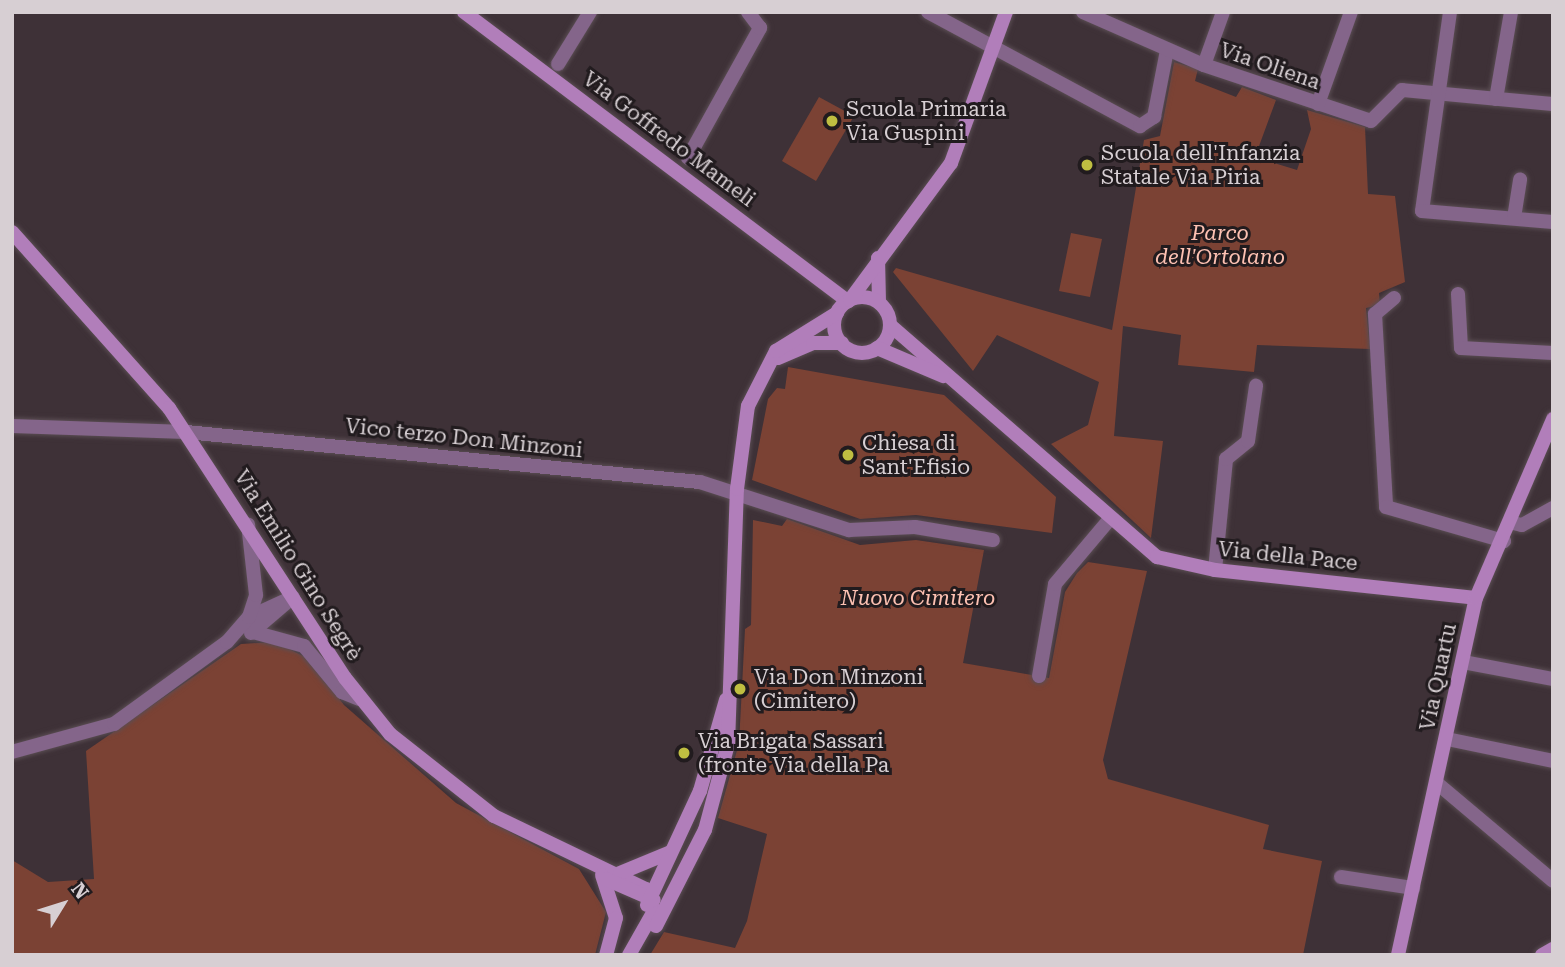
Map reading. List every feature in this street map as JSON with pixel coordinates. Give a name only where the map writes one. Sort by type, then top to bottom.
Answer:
[{"type":"street","name":"Via Goffredo Mameli","points":[[464,12],[849,301]]},
{"type":"street","points":[[558,64],[590,12]]},
{"type":"street","points":[[688,158],[760,28],[748,12]]},
{"type":"street","points":[[928,12],[1144,125],[1154,117],[1167,50]]},
{"type":"street","points":[[640,955],[710,816],[732,675],[737,489],[748,406],[768,364],[793,338],[837,313],[849,301],[878,254],[930,198],[951,163],[1006,12]]},
{"type":"street","name":"Via Oliena","points":[[1083,12],[1204,65],[1371,121],[1402,90],[1439,94]]},
{"type":"street","points":[[1204,65],[1223,12]]},
{"type":"street","points":[[1318,104],[1351,12]]},
{"type":"street","points":[[1450,12],[1422,211],[1553,222]]},
{"type":"street","points":[[1496,99],[1511,12]]},
{"type":"street","points":[[1439,94],[1553,104]]},
{"type":"street","points":[[1514,218],[1520,178]]},
{"type":"street","name":"Via Emilio Gino Segrè","points":[[12,232],[186,432],[359,699],[455,792],[613,876]]},
{"type":"street","points":[[768,364],[813,343],[842,343],[859,352],[877,348],[890,326],[879,302],[878,254]]},
{"type":"street","points":[[1458,294],[1461,348],[1553,353]]},
{"type":"street","points":[[1394,298],[1375,314],[1386,507],[1504,541]]},
{"type":"street","points":[[849,301],[879,302]]},
{"type":"street","points":[[837,313],[842,343]]},
{"type":"street","name":"Via della Pace","points":[[890,326],[1157,557],[1215,570],[1476,598]]},
{"type":"street","name":"Via della Pace","points":[[877,348],[948,377]]},
{"type":"street","points":[[1215,570],[1226,459],[1248,441],[1256,386]]},
{"type":"street","name":"Via Quartu","points":[[1398,955],[1438,784],[1476,598],[1513,523],[1553,419]]},
{"type":"street","name":"Vico terzo Don Minzoni","points":[[12,426],[186,432],[737,489]]},
{"type":"street","points":[[737,489],[849,530],[915,527],[993,540]]},
{"type":"street","points":[[1513,523],[1522,525],[1553,508]]},
{"type":"street","points":[[1039,676],[1055,584],[1110,519]]},
{"type":"street","points":[[248,524],[257,581],[249,617]]},
{"type":"street","points":[[12,752],[114,724],[227,642],[249,617],[293,597]]},
{"type":"street","points":[[227,642],[253,632],[293,597]]},
{"type":"street","points":[[253,632],[304,646],[342,692],[359,699]]},
{"type":"street","points":[[1464,662],[1553,679]]},
{"type":"street","points":[[1447,739],[1553,761]]},
{"type":"street","points":[[618,955],[650,899],[720,755]]},
{"type":"street","points":[[1438,784],[1553,881]]},
{"type":"street","points":[[613,876],[650,899],[659,900],[698,822],[710,816]]},
{"type":"street","points":[[613,876],[652,865],[675,849]]},
{"type":"street","points":[[606,955],[616,918],[613,876]]},
{"type":"street","points":[[1341,877],[1413,888]]},
{"type":"street","points":[[629,955],[654,911],[650,899]]},
{"type":"street","points":[[1542,955],[1553,949]]},
{"type":"green space","name":"Parco dell'Ortolano","points":[[1174,62],[1198,69],[1195,81],[1236,97],[1242,87],[1276,100],[1255,157],[1297,170],[1311,129],[1307,110],[1365,127],[1368,194],[1395,196],[1405,282],[1379,293],[1380,305],[1366,308],[1370,349],[1257,345],[1254,372],[1178,365],[1181,335],[1123,326],[1114,436],[1163,441],[1151,538],[1051,444],[1088,425],[1099,382],[997,335],[973,371],[893,272],[896,268],[1112,330],[1144,140],[1160,136]]},
{"type":"green space","points":[[819,97],[854,116],[816,181],[782,161]]},
{"type":"green space","points":[[1071,233],[1102,239],[1090,297],[1059,291]]},
{"type":"green space","points":[[788,367],[944,395],[1056,497],[1052,533],[916,515],[860,519],[752,480],[768,399],[777,388],[785,389]]},
{"type":"green space","name":"Nuovo Cimitero","points":[[787,519],[860,545],[916,540],[984,550],[963,663],[1049,678],[1065,592],[1077,573],[1088,562],[1147,571],[1103,760],[1108,779],[1269,825],[1263,849],[1322,861],[1303,955],[650,955],[664,932],[735,948],[747,921],[767,834],[718,818],[739,743],[745,629],[751,625],[753,520],[782,526]]},
{"type":"green space","points":[[275,642],[309,659],[344,705],[456,803],[579,869],[606,912],[595,955],[12,955],[12,860],[48,882],[94,879],[86,751],[241,644]]},
{"type":"place","name":"Scuola Primaria Via Guspini","points":[[832,121]]},
{"type":"place","name":"Scuola dell'Infanzia Statale Via Piria","points":[[1087,165]]},
{"type":"place","name":"Chiesa di Sant'Efisio","points":[[848,455]]},
{"type":"place","name":"Via Don Minzoni (Cimitero)","points":[[740,689]]},
{"type":"place","name":"Via Brigata Sassari (fronte Via della Pa","points":[[684,753]]}]
